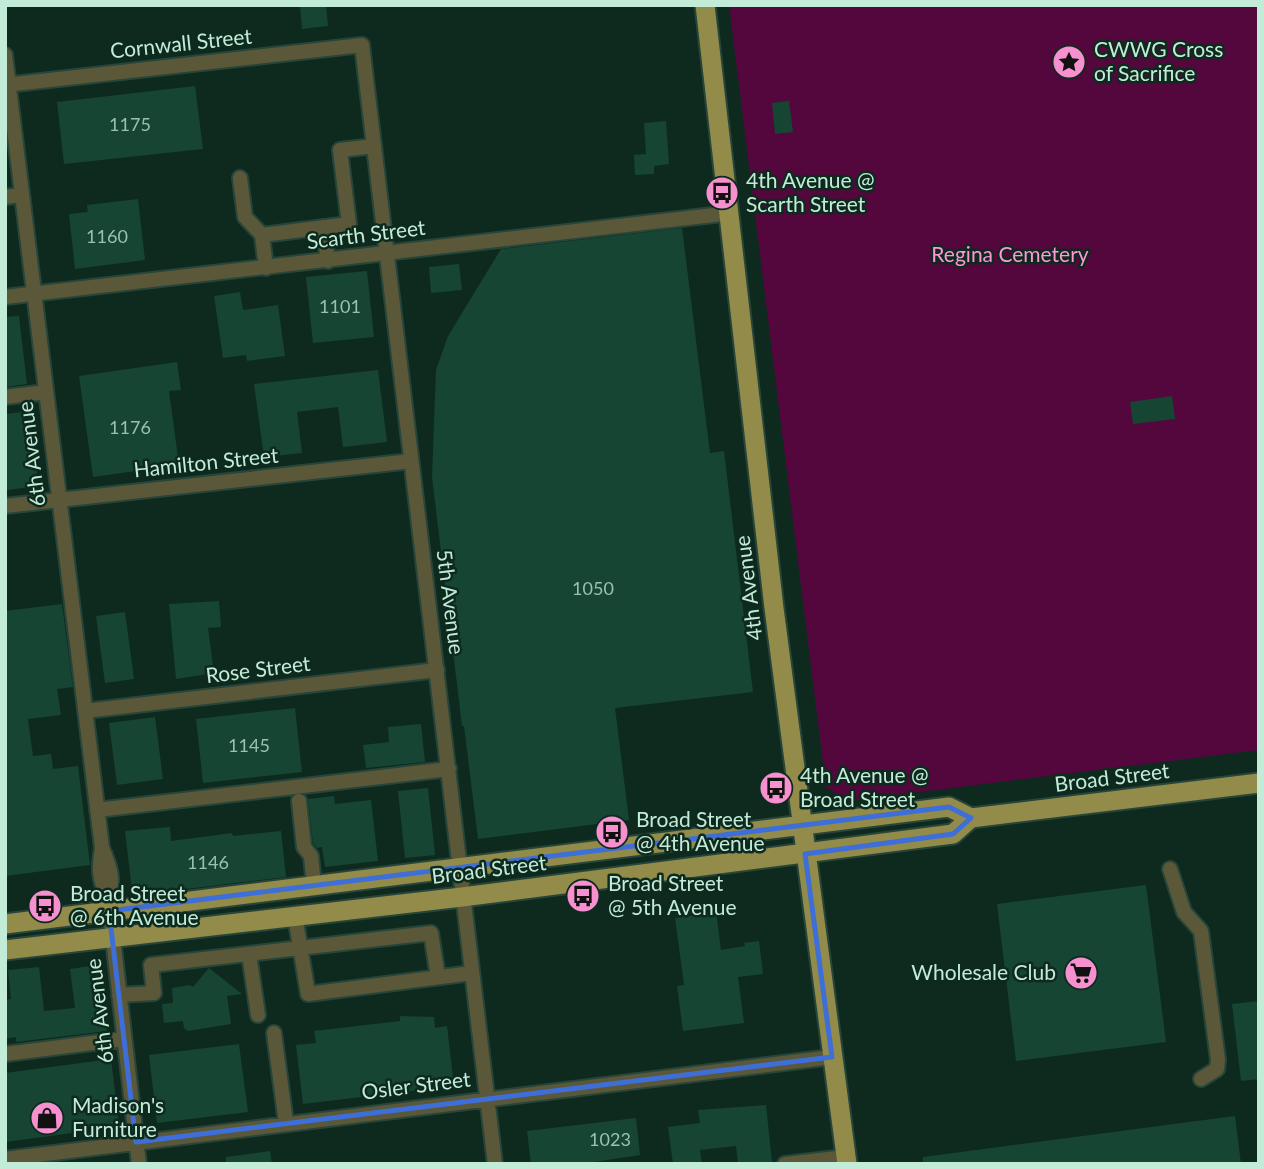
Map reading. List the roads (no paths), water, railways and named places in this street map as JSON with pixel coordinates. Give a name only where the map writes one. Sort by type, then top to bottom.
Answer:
[{"type":"main road","name":"4th Avenue","points":[[705,5],[731,213],[772,594],[846,1160]]},
{"type":"main road","name":"Broad Street","points":[[5,924],[108,904],[459,869],[949,807],[971,818],[1259,783]]},
{"type":"main road","name":"Broad Street","points":[[5,950],[463,897],[953,834],[971,818]]},
{"type":"street","name":"Cornwall Street","points":[[7,84],[362,45]]},
{"type":"street","name":"5th Avenue","points":[[362,45],[495,1164]]},
{"type":"street","name":"6th Avenue","points":[[5,55],[97,810],[102,848],[109,864],[112,886],[108,904],[139,1164]]},
{"type":"street","points":[[262,235],[349,224],[340,150],[374,146]]},
{"type":"street","points":[[240,178],[245,217],[262,235],[266,268]]},
{"type":"street","points":[[5,197],[22,195]]},
{"type":"street","name":"Scarth Street","points":[[5,297],[731,213]]},
{"type":"street","points":[[323,227],[328,261]]},
{"type":"street","points":[[5,397],[46,392]]},
{"type":"street","name":"Hamilton Street","points":[[5,506],[411,461]]},
{"type":"street","name":"Rose Street","points":[[85,711],[437,670]]},
{"type":"street","points":[[97,810],[449,769]]},
{"type":"street","points":[[299,801],[304,847],[311,856],[314,885]]},
{"type":"street","points":[[1170,869],[1184,912],[1201,931],[1218,1060],[1217,1069],[1201,1079]]},
{"type":"street","points":[[295,916],[307,994],[472,973]]},
{"type":"street","points":[[119,995],[154,993],[151,965],[431,933],[438,977]]},
{"type":"street","points":[[248,954],[258,1015]]},
{"type":"street","points":[[274,1033],[286,1123]]},
{"type":"street","points":[[5,1054],[124,1039]]},
{"type":"street","name":"Osler Street","points":[[5,1159],[832,1057]]},
{"type":"street","points":[[785,1164],[846,1160]]},
{"type":"place","name":"CWWG Cross of Sacrifice","points":[[1069,62]]},
{"type":"place","name":"4th Avenue @ Scarth Street","points":[[722,193]]},
{"type":"place","name":"4th Avenue @ Broad Street","points":[[776,788]]},
{"type":"place","name":"Broad Street @ 4th Avenue","points":[[612,832]]},
{"type":"place","name":"Broad Street @ 5th Avenue","points":[[583,896]]},
{"type":"place","name":"Broad Street @ 6th Avenue","points":[[45,906]]},
{"type":"place","name":"Wholesale Club","points":[[1081,973]]},
{"type":"place","name":"Madison's Furniture","points":[[47,1118]]},
{"type":"park label","name":"Regina Cemetery","points":[[1010,255]]}]
